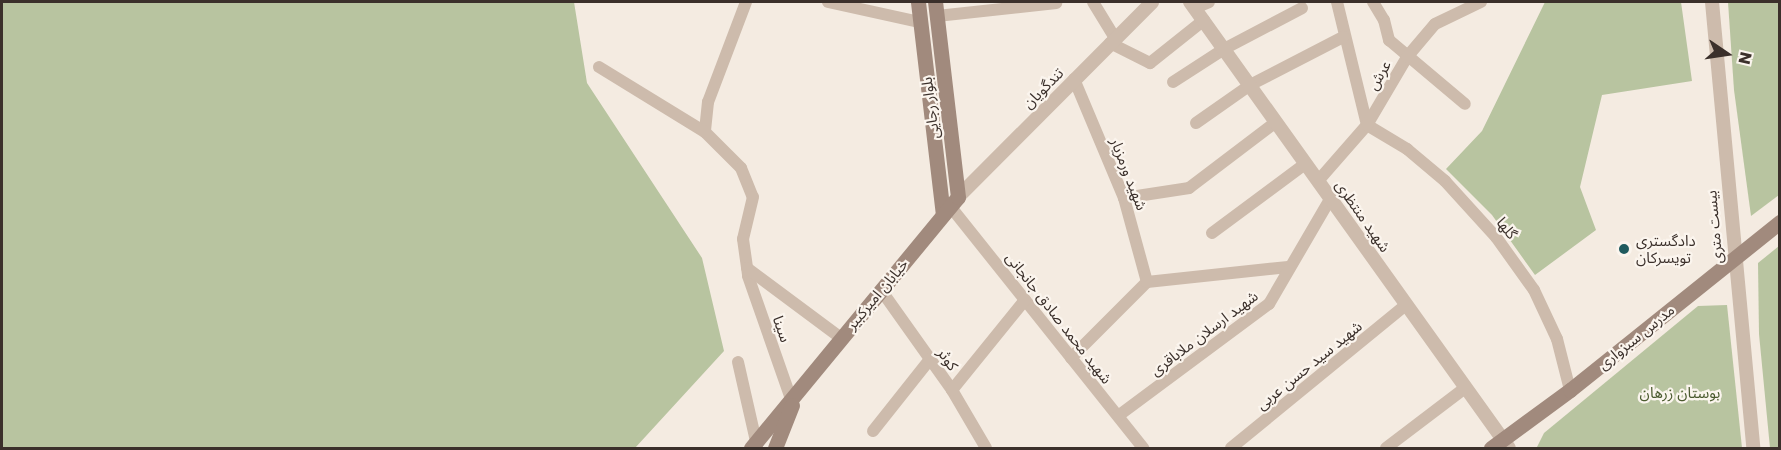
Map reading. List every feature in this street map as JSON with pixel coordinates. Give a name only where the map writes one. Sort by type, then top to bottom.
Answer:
[{"type":"main road","name":"بلوار رجایی","points":[[918,2],[950,206]]},
{"type":"main road","name":"بلوار رجایی","points":[[936,9],[950,206]]},
{"type":"main road","name":"خیابان امیرکبیر","points":[[753,445],[950,206]]},
{"type":"main road","name":"مدرس سبزواری","points":[[1500,446],[1779,222]]},
{"type":"main road","points":[[775,448],[794,395]]},
{"type":"street","points":[[705,132],[708,102],[746,2]]},
{"type":"street","points":[[828,2],[920,22]]},
{"type":"street","points":[[1093,2],[1113,41],[1150,63],[1203,20]]},
{"type":"street","name":"تندگویان","points":[[950,206],[1152,2]]},
{"type":"street","points":[[1192,5],[1209,2]]},
{"type":"street","points":[[1337,2],[1343,37],[1367,125]]},
{"type":"street","points":[[1373,2],[1384,20],[1389,40],[1465,104]]},
{"type":"street","name":"بیست متری","points":[[1712,2],[1733,258],[1753,448]]},
{"type":"street","points":[[936,9],[1056,3]]},
{"type":"street","name":"عرش","points":[[1318,181],[1367,125],[1407,57],[1435,24],[1476,3]]},
{"type":"street","name":"شهید منتظری","points":[[1192,5],[1465,388],[1500,446]]},
{"type":"street","points":[[1173,82],[1224,50],[1302,8]]},
{"type":"street","points":[[1196,123],[1250,85],[1343,37]]},
{"type":"street","name":"سینا","points":[[599,67],[705,132],[741,168],[753,197],[743,239],[747,268],[794,395]]},
{"type":"street","name":"شهید ورمزیار","points":[[1074,80],[1124,198],[1147,282]]},
{"type":"street","points":[[1124,198],[1189,188],[1276,122]]},
{"type":"street","name":"گلها","points":[[1367,125],[1407,149],[1437,175],[1496,237],[1534,290],[1557,339],[1570,390]]},
{"type":"street","points":[[1212,233],[1305,164]]},
{"type":"street","name":"شهید ارسلان ملاباقری","points":[[1118,416],[1269,304],[1288,267],[1330,199]]},
{"type":"street","name":"شهید محمد صادق جانجانی","points":[[950,206],[1143,448]]},
{"type":"street","points":[[1071,357],[1147,282],[1288,267]]},
{"type":"street","points":[[747,268],[841,338]]},
{"type":"street","name":"کوثر","points":[[881,290],[952,390],[986,448]]},
{"type":"street","points":[[952,390],[1025,300]]},
{"type":"street","name":"شهید سید حسن عربی","points":[[1231,448],[1406,305]]},
{"type":"street","points":[[873,431],[930,359]]},
{"type":"street","points":[[738,362],[753,445]]},
{"type":"street","points":[[1386,448],[1465,388]]},
{"type":"green space","points":[[2,2],[574,2],[587,83],[702,258],[724,351],[635,448],[2,448]]},
{"type":"green space","points":[[1545,2],[1681,2],[1692,81],[1602,95],[1580,187],[1596,230],[1535,275],[1492,215],[1446,169],[1482,131]]},
{"type":"green space","points":[[1728,2],[1779,2],[1779,195],[1751,216],[1734,90]]},
{"type":"green space","points":[[1779,246],[1780,448],[1770,448],[1759,334],[1758,263]]},
{"type":"green space","name":"بوستان زرهان","points":[[1727,305],[1742,448],[1537,447],[1544,433],[1698,306]]},
{"type":"place","name":"دادگستری تویسرکان","points":[[1624,249]]}]
